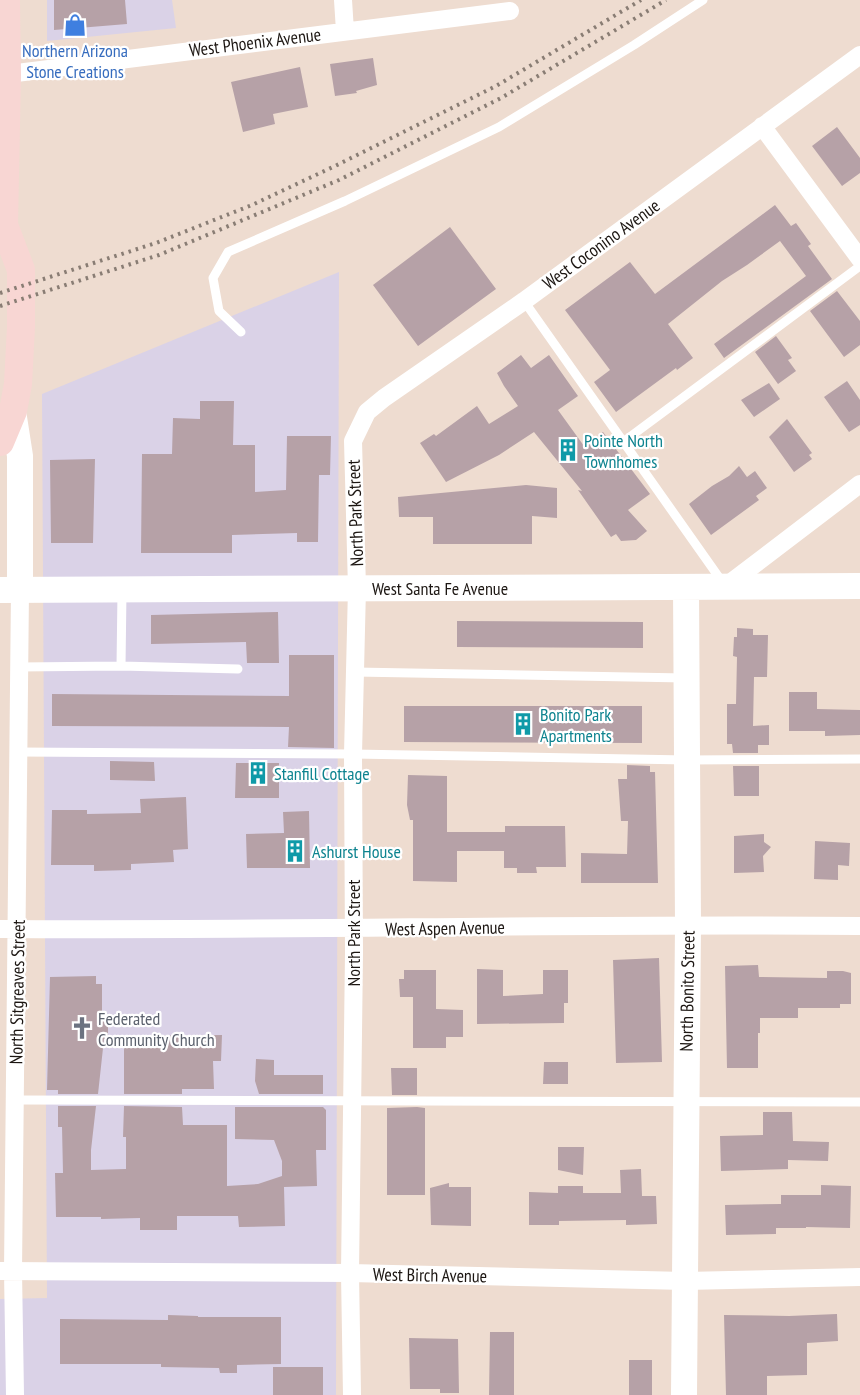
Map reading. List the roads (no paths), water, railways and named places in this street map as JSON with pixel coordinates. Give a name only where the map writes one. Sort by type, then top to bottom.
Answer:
[{"type":"main road","points":[[0,442],[12,411],[18,384],[20,354],[20,270],[2,229],[3,75],[6,0]]},
{"type":"street","points":[[343,0],[345,31]]},
{"type":"street","name":"West Phoenix Avenue","points":[[3,75],[510,11]]},
{"type":"street","name":"West Coconino Avenue","points":[[352,441],[367,412],[384,398],[524,301],[860,54]]},
{"type":"street","points":[[762,126],[860,259]]},
{"type":"street","points":[[10,590],[20,456],[12,411]]},
{"type":"street","name":"North Park Street","points":[[352,441],[357,588],[353,754],[354,929],[350,1273],[352,1395]]},
{"type":"street","points":[[725,587],[860,484]]},
{"type":"street","name":"West Santa Fe Avenue","points":[[10,590],[860,586]]},
{"type":"street","name":"North Bonito Street","points":[[684,1395],[688,924],[686,587]]},
{"type":"street","name":"North Sitgreaves Street","points":[[10,590],[19,667],[16,1100],[7,1271],[15,1395]]},
{"type":"street","name":"West Aspen Avenue","points":[[0,929],[354,929],[688,924],[860,926]]},
{"type":"street","name":"West Birch Avenue","points":[[7,1271],[350,1273],[685,1281],[860,1277]]},
{"type":"lane","points":[[241,332],[219,312],[213,278],[228,252],[345,201],[499,126],[634,46],[703,0]]},
{"type":"lane","points":[[623,442],[860,266]]},
{"type":"lane","points":[[524,301],[725,587]]},
{"type":"lane","points":[[121,666],[122,589]]},
{"type":"lane","points":[[19,667],[121,666],[238,669]]},
{"type":"lane","points":[[355,672],[686,678]]},
{"type":"lane","points":[[18,752],[353,754],[687,760],[860,759]]},
{"type":"lane","points":[[16,1100],[860,1102]]},
{"type":"railway","points":[[0,293],[156,243],[252,205],[496,86],[641,0]]},
{"type":"railway","points":[[0,306],[159,255],[339,180],[501,98],[666,0]]},
{"type":"place","name":"Northern Arizona Stone Creations","points":[[75,25]]},
{"type":"place","name":"Pointe North Townhomes","points":[[568,450]]},
{"type":"place","name":"Bonito Park Apartments","points":[[523,724]]},
{"type":"place","name":"Stanfill Cottage","points":[[258,773]]},
{"type":"place","name":"Ashurst House","points":[[295,851]]},
{"type":"place","name":"Federated Community Church","points":[[82,1028]]}]
